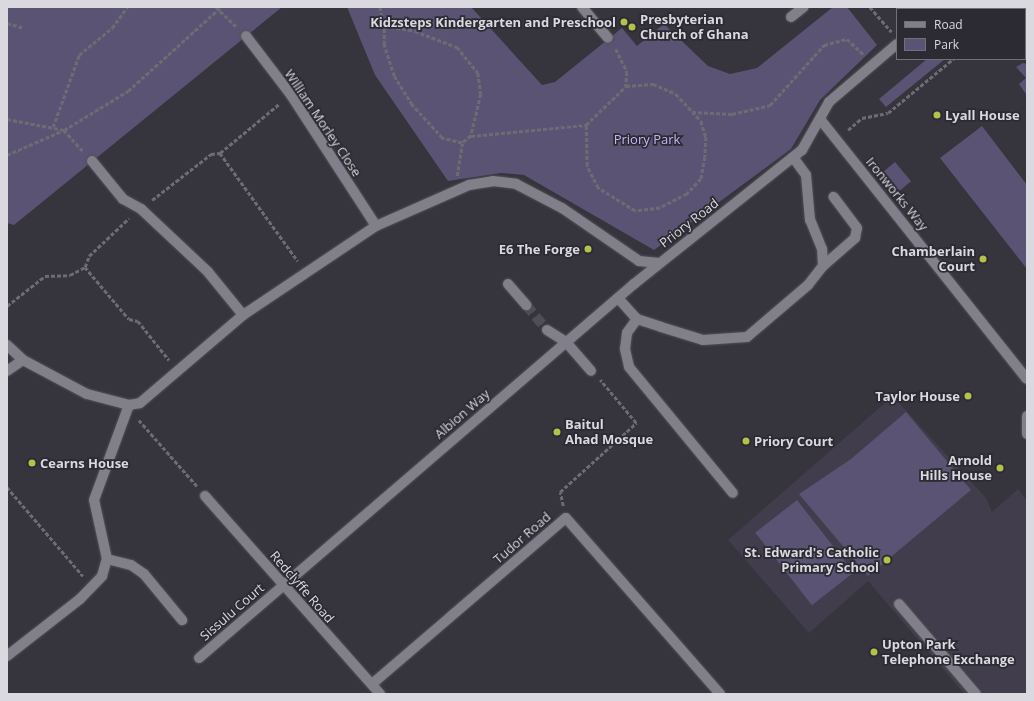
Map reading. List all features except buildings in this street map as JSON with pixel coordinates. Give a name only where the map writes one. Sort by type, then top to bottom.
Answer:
[{"type":"street","points":[[582,7],[608,38]]},
{"type":"street","points":[[791,17],[804,7]]},
{"type":"street","name":"William Morley Close","points":[[246,36],[291,95],[376,226]]},
{"type":"street","name":"Priory Road","points":[[454,192],[493,181],[516,184],[562,208],[639,261],[659,263],[802,150],[829,102],[896,45]]},
{"type":"street","name":"Ironworks Way","points":[[820,119],[1016,363],[1027,379]]},
{"type":"street","points":[[793,157],[806,175],[810,220],[822,248],[823,266]]},
{"type":"street","points":[[92,161],[123,199],[141,209],[208,272],[243,315]]},
{"type":"street","points":[[7,345],[23,360],[87,394],[129,405],[140,403],[243,315],[306,272],[376,226],[454,192]]},
{"type":"street","points":[[618,298],[637,319],[703,340],[747,337],[808,285],[823,266],[855,238],[857,228],[834,197]]},
{"type":"street","name":"Albion Way","points":[[283,586],[659,263]]},
{"type":"street","points":[[508,284],[526,306]]},
{"type":"street","points":[[637,319],[627,334],[625,349],[629,367],[733,493]]},
{"type":"street","points":[[547,330],[592,371]]},
{"type":"street","points":[[7,371],[23,360]]},
{"type":"street","points":[[7,656],[93,588],[102,576],[107,559],[94,500],[129,405]]},
{"type":"street","points":[[1027,416],[1027,434]]},
{"type":"street","name":"Redclyffe Road","points":[[205,496],[380,694]]},
{"type":"street","name":"Tudor Road","points":[[372,684],[566,518],[720,694]]},
{"type":"street","points":[[107,559],[131,565],[144,574],[182,620]]},
{"type":"street","name":"Sissulu Court","points":[[198,658],[283,586]]},
{"type":"street","points":[[899,604],[976,694]]},
{"type":"path","points":[[53,127],[79,55],[112,28],[127,7]]},
{"type":"path","points":[[380,7],[384,26],[384,45],[394,76],[412,105],[442,138],[462,142],[471,136],[586,125],[626,86],[653,84],[676,94],[701,121],[706,137],[701,179],[687,194],[660,208],[635,211],[598,188],[587,166],[586,125]]},
{"type":"path","points":[[870,7],[896,37]]},
{"type":"path","points":[[7,155],[64,130],[128,91],[218,8],[246,36]]},
{"type":"path","points":[[7,23],[24,28]]},
{"type":"path","points":[[384,26],[415,31],[457,47],[478,73],[481,94],[471,136]]},
{"type":"path","points":[[608,38],[621,55],[626,86]]},
{"type":"path","points":[[692,112],[732,114],[770,104],[812,55],[824,45],[847,39],[873,65]]},
{"type":"path","points":[[837,140],[862,118],[888,113],[952,60]]},
{"type":"path","points":[[7,119],[64,130],[92,161]]},
{"type":"path","points":[[454,192],[462,142]]},
{"type":"path","points":[[220,153],[306,272]]},
{"type":"path","points":[[85,267],[129,319],[138,321],[177,370]]},
{"type":"path","name":"Tudor Road","points":[[563,506],[560,492],[636,423],[592,371]]},
{"type":"path","points":[[129,405],[205,496]]},
{"type":"path","points":[[7,487],[85,578]]},
{"type":"shaded area","name":"St. Edward's Catholic Primary School","points":[[893,396],[986,498],[992,512],[1018,489],[1027,501],[1027,694],[964,694],[868,581],[809,633],[728,540]]},
{"type":"green space","points":[[7,7],[282,7],[14,225],[7,223]]},
{"type":"green space","name":"Priory Park","points":[[347,7],[471,7],[542,85],[555,82],[622,28],[637,46],[664,24],[708,66],[730,74],[757,68],[833,7],[847,7],[877,45],[820,100],[791,149],[654,250],[524,175],[501,173],[448,181],[375,75]]},
{"type":"green space","points":[[926,60],[944,60],[886,107],[879,99]]},
{"type":"green space","points":[[1023,63],[1027,64],[1026,94],[1019,84],[1026,78],[1016,67]]},
{"type":"green space","points":[[982,126],[1027,185],[1027,269],[940,158]]},
{"type":"green space","points":[[895,162],[911,181],[899,191],[883,172]]},
{"type":"green space","points":[[906,412],[971,490],[868,576],[799,494],[851,459]]},
{"type":"green space","points":[[797,500],[854,572],[812,605],[755,533]]},
{"type":"tunnel","points":[[526,305],[547,330]]},
{"type":"place","name":"Kidzsteps Kindergarten and Preschool","points":[[624,22]]},
{"type":"place","name":"Presbyterian Church of Ghana","points":[[632,27]]},
{"type":"place","name":"Lyall House","points":[[937,115]]},
{"type":"place","name":"E6 The Forge","points":[[588,249]]},
{"type":"place","name":"Chamberlain Court","points":[[983,259]]},
{"type":"place","name":"Taylor House","points":[[968,396]]},
{"type":"place","name":"Baitul Ahad Mosque","points":[[557,432]]},
{"type":"place","name":"Priory Court","points":[[746,441]]},
{"type":"place","name":"Cearns House","points":[[32,463]]},
{"type":"place","name":"Arnold Hills House","points":[[1000,468]]},
{"type":"place","name":"St. Edward's Catholic Primary School","points":[[887,560]]},
{"type":"place","name":"Upton Park Telephone Exchange","points":[[874,652]]}]
